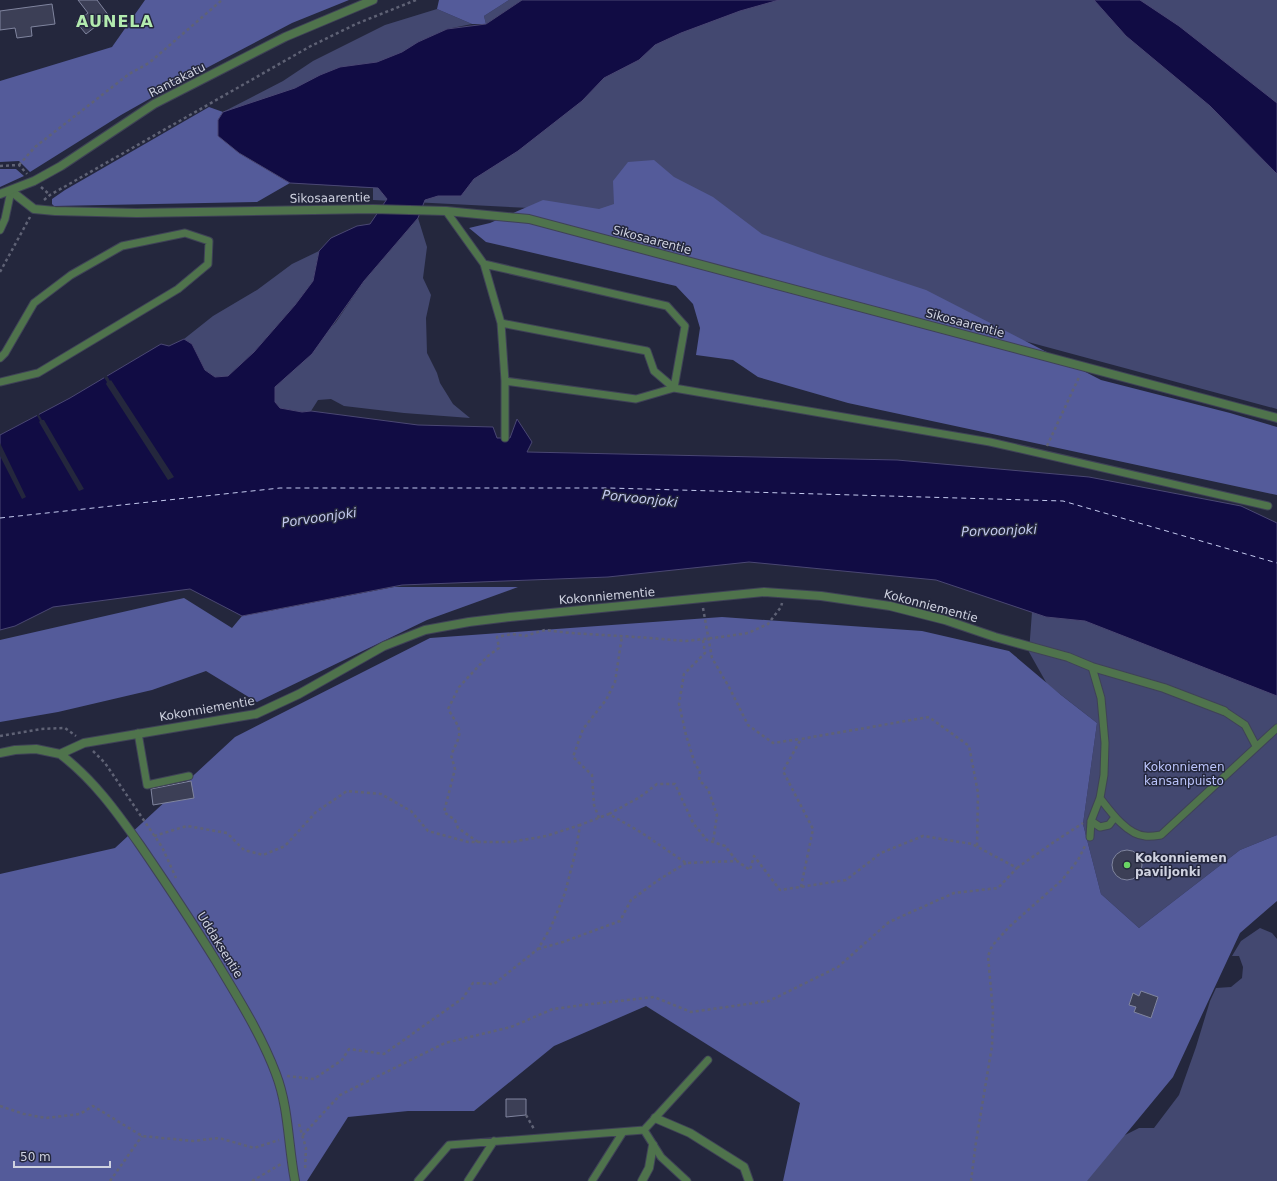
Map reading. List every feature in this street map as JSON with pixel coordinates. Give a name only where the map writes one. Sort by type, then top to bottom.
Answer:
[{"type":"street","name":"Rantakatu","points":[[0,194],[34,181],[61,166],[154,104],[285,37],[373,0]]},
{"type":"street","points":[[11,191],[34,209]]},
{"type":"street","name":"Sikosaarentie","points":[[34,209],[137,213],[428,210],[529,219],[1277,418]]},
{"type":"street","name":"Kokonniementie","points":[[60,754],[84,743],[256,714],[300,694],[384,646],[425,630],[469,622],[510,617],[764,592],[821,596],[890,606],[945,620],[1068,657],[1092,667],[1164,688],[1224,711]]},
{"type":"street","points":[[0,753],[15,750],[36,750],[60,754]]},
{"type":"street","name":"Uddaksentie","points":[[60,754],[77,766],[107,799],[167,884],[249,1017],[268,1052],[277,1075],[284,1103],[290,1159],[295,1181]]},
{"type":"street","points":[[655,1118],[690,1133],[744,1167],[749,1181]]},
{"type":"street","points":[[642,1181],[649,1168],[653,1145]]},
{"type":"lane","points":[[0,230],[5,219],[11,191]]},
{"type":"lane","points":[[446,211],[484,264],[501,323],[505,438]]},
{"type":"lane","points":[[0,358],[5,353],[34,303],[71,275],[122,246],[185,233],[209,241],[208,264],[178,289],[38,373],[0,382]]},
{"type":"lane","points":[[484,264],[667,306],[685,326],[674,388]]},
{"type":"lane","points":[[501,323],[647,351],[654,371],[674,388]]},
{"type":"lane","points":[[504,381],[636,399],[674,388],[990,442],[1268,506]]},
{"type":"lane","points":[[1090,837],[1091,821],[1100,798],[1104,775],[1104,731],[1101,698],[1092,667]]},
{"type":"lane","points":[[1224,711],[1244,725],[1256,746]]},
{"type":"lane","points":[[1100,798],[1115,817],[1130,830],[1144,836],[1160,835],[1277,728]]},
{"type":"lane","points":[[138,733],[147,784],[189,776]]},
{"type":"lane","points":[[1091,821],[1100,827],[1109,824],[1115,817]]},
{"type":"lane","points":[[418,1181],[449,1145],[644,1130],[708,1060]]},
{"type":"lane","points":[[644,1130],[661,1157],[687,1181]]},
{"type":"lane","points":[[592,1181],[624,1132]]},
{"type":"lane","points":[[468,1181],[494,1141]]},
{"type":"path","points":[[19,165],[35,146],[129,74],[149,63],[222,0]]},
{"type":"path","points":[[0,272],[34,209],[50,195],[309,47],[356,24],[416,0]]},
{"type":"path","points":[[1044,454],[1084,367]]},
{"type":"path","points":[[478,842],[458,828],[455,820],[444,812],[455,769],[451,755],[460,737],[460,728],[448,709],[459,687],[488,656],[498,648],[497,637],[512,634],[525,636],[545,630],[686,641],[703,640],[748,633],[768,624],[782,607],[784,593]]},
{"type":"path","points":[[701,598],[712,658],[748,724],[773,743],[929,717],[969,746],[978,793],[977,846]]},
{"type":"path","points":[[600,818],[594,805],[592,775],[573,758],[583,729],[606,700],[615,682],[622,636]]},
{"type":"path","points":[[703,640],[705,654],[684,674],[679,704],[686,735],[695,764],[700,771],[699,780],[708,789],[717,815],[713,842]]},
{"type":"path","points":[[0,736],[41,728],[65,728]]},
{"type":"path","points":[[801,739],[783,771],[813,829],[801,887]]},
{"type":"path","points":[[154,836],[187,826],[227,833],[244,850],[263,855],[285,846],[316,812],[347,791],[381,794],[411,810],[428,831],[468,842],[511,842],[546,836],[600,818],[640,797],[657,784],[676,784],[694,823],[707,840],[725,846],[737,861],[750,870],[754,856],[780,890],[846,880],[881,853],[923,836],[972,844],[1017,868]]},
{"type":"path","points":[[609,814],[642,833],[686,863]]},
{"type":"path","points":[[302,1136],[340,1095],[445,1043],[511,1027],[553,1008],[654,998],[691,1012],[769,1001],[838,967],[889,922],[954,893],[998,888],[1017,868],[1080,824],[1091,821]]},
{"type":"path","points":[[285,1076],[314,1079],[342,1060],[349,1049],[384,1054],[463,998],[473,984],[494,984],[538,949],[551,927],[565,893],[576,850],[580,825]]},
{"type":"path","points":[[971,1181],[992,1046],[993,1012],[988,956],[992,946],[1009,927],[1062,880],[1078,860],[1090,837]]},
{"type":"path","points":[[538,949],[563,942],[620,921],[631,900],[660,879],[686,863],[737,861]]},
{"type":"path","points":[[0,1106],[24,1114],[46,1118],[80,1114],[92,1106],[142,1136],[193,1141],[219,1138],[254,1148],[288,1138]]},
{"type":"path","points":[[526,1115],[540,1138]]},
{"type":"path","points":[[110,1181],[142,1136]]},
{"type":"path","points":[[252,1181],[290,1159]]},
{"type":"green space","points":[[509,0],[522,0],[486,24],[484,16]]},
{"type":"green space","points":[[556,0],[1277,0],[1277,409],[530,208],[373,200],[373,188],[290,183],[239,153],[218,136],[218,120],[223,112],[283,81],[313,61],[385,25],[437,9],[472,24],[447,29],[418,42],[420,50],[413,60],[407,63],[386,64],[369,72],[359,81],[352,96],[344,96],[336,92],[334,85],[339,80],[337,73],[326,80],[325,87],[317,91],[303,88],[298,93],[300,100],[290,109],[279,112],[270,108],[267,103],[257,107],[253,113],[251,121],[256,127],[271,130],[291,127],[304,115],[320,111],[339,118],[361,108],[371,117],[391,102],[402,96],[462,78],[507,38]]},
{"type":"green space","points":[[418,218],[427,247],[423,278],[431,295],[426,318],[427,353],[437,373],[440,383],[453,404],[470,418],[404,413],[344,406],[331,399],[318,400],[311,411],[302,412],[280,408],[275,402],[275,387],[291,372],[336,322],[364,281]]},
{"type":"green space","points":[[319,251],[313,281],[295,305],[254,352],[228,376],[215,377],[205,370],[192,344],[184,339],[213,316],[257,290],[292,264]]},
{"type":"green space","name":"Kokonniemen kansanpuisto","points":[[1032,612],[1046,617],[1085,621],[1277,696],[1277,835],[1240,850],[1139,928],[1101,894],[1083,824],[1097,723],[1047,684],[1029,652]]},
{"type":"green space","points":[[1260,928],[1272,933],[1277,939],[1277,1181],[1034,1181],[1139,1128],[1154,1128],[1179,1095],[1210,1001],[1216,988],[1231,987],[1242,978],[1243,967],[1239,956],[1232,956],[1241,941]]},
{"type":"shaded area","points":[[145,0],[349,0],[292,23],[174,85],[121,115],[30,172],[19,161],[0,162],[0,81],[112,47]]},
{"type":"shaded area","points":[[439,0],[509,0],[484,16],[486,24],[472,24],[437,9]]},
{"type":"shaded area","points":[[209,107],[223,112],[218,120],[239,153],[290,183],[257,202],[54,206],[52,204],[52,199],[65,190]]},
{"type":"shaded area","points":[[654,160],[674,177],[713,197],[762,234],[926,290],[1101,380],[1230,413],[1277,427],[1277,495],[848,403],[758,377],[733,360],[696,355],[700,328],[693,304],[676,286],[486,242],[469,228],[490,223],[543,200],[599,209],[614,204],[613,181],[628,162]]},
{"type":"shaded area","points":[[0,169],[16,169],[24,176],[0,187]]},
{"type":"shaded area","points":[[394,587],[518,587],[427,620],[257,702],[206,671],[152,690],[58,712],[0,722],[0,640],[184,598],[232,628],[242,616]]},
{"type":"shaded area","points":[[722,617],[922,631],[1009,651],[1097,723],[1083,824],[1101,894],[1139,928],[1240,850],[1277,835],[1277,901],[1240,933],[1173,1077],[1087,1181],[783,1181],[800,1103],[646,1006],[554,1046],[474,1111],[408,1111],[348,1117],[307,1181],[0,1181],[0,874],[115,848],[235,737],[430,638]]},
{"type":"water","name":"Porvoonjoki","points":[[522,0],[779,0],[740,11],[681,33],[655,45],[639,60],[604,78],[582,101],[518,151],[474,179],[461,196],[438,196],[425,200],[418,218],[364,281],[312,354],[275,387],[275,402],[280,408],[302,412],[311,411],[418,425],[493,427],[497,438],[510,438],[517,419],[532,442],[527,452],[897,460],[1089,477],[1241,506],[1277,523],[1277,696],[1085,621],[1046,617],[936,580],[749,562],[608,577],[402,585],[242,616],[190,589],[53,607],[15,626],[0,630],[0,435],[70,398],[161,344],[169,346],[184,339],[192,344],[205,370],[215,377],[228,376],[254,352],[295,305],[313,281],[319,251],[331,238],[357,226],[370,224],[387,199],[378,188],[290,183],[239,153],[218,136],[218,120],[223,112],[295,88],[320,75],[340,67],[377,62],[402,52],[418,42],[447,29],[486,24]]},
{"type":"water","points":[[1094,0],[1140,0],[1179,26],[1277,103],[1277,174],[1210,106],[1126,36]]},
{"type":"pier","points":[[106,374],[174,477],[168,480],[106,384],[107,382],[103,376]]},
{"type":"pier","points":[[38,413],[42,420],[44,420],[84,489],[79,491],[39,422],[40,421],[36,414]]},
{"type":"pier","points":[[0,443],[26,497],[22,499],[0,456]]},
{"type":"building","points":[[78,0],[97,0],[109,16],[86,34],[76,22],[88,13]]},
{"type":"building","points":[[52,4],[55,24],[31,27],[32,36],[17,38],[15,28],[0,30],[0,11]]},
{"type":"building","points":[[191,781],[194,798],[153,805],[151,789]]},
{"type":"building","name":"Kokonniemen paviljonki","points":[[1127,850],[1138,854],[1142,865],[1138,876],[1127,880],[1116,876],[1112,865],[1116,854]]},
{"type":"building","points":[[1141,991],[1158,997],[1151,1018],[1134,1012],[1136,1007],[1129,1005],[1133,993],[1139,996]]},
{"type":"building","points":[[506,1099],[526,1099],[526,1115],[506,1117]]},
{"type":"ferry route","points":[[0,518],[280,488],[609,488],[1063,501],[1277,563]]},
{"type":"place","name":"Kokonniemen paviljonki","points":[[1127,865]]},
{"type":"district","name":"AUNELA","points":[[115,21]]}]
